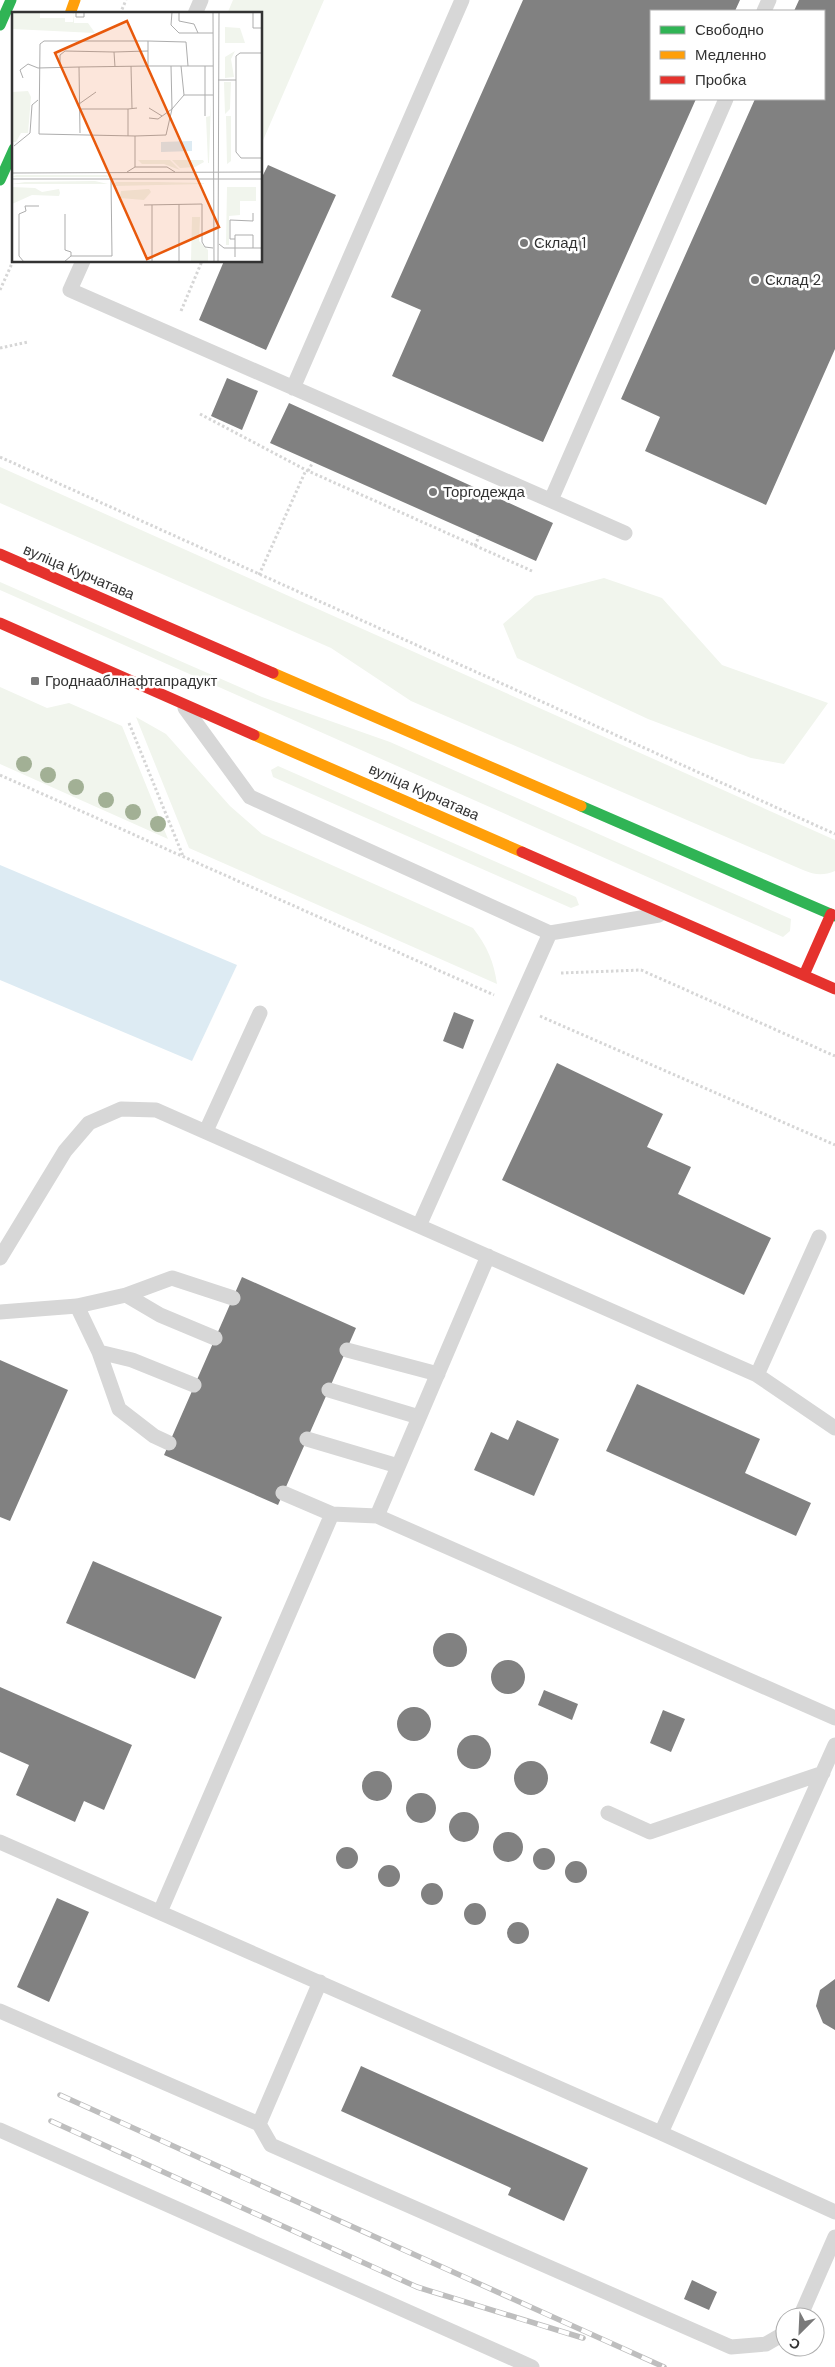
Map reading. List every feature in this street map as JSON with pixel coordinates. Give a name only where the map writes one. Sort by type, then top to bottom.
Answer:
[{"type":"main road","points":[[0,25],[11,0]]},
{"type":"main road","points":[[71,12],[75,0]]},
{"type":"main road","points":[[0,180],[12,153]]},
{"type":"main road","name":"вуліца Курчатава","points":[[0,554],[834,911]]},
{"type":"main road","name":"вуліца Курчатава","points":[[0,622],[835,989]]},
{"type":"main road","points":[[804,975],[834,911]]},
{"type":"lane","points":[[196,12],[201,0]]},
{"type":"lane","points":[[293,388],[462,0]]},
{"type":"lane","points":[[551,500],[726,100]]},
{"type":"lane","points":[[83,262],[70,290],[625,533]]},
{"type":"lane","points":[[178,699],[250,797],[550,933],[662,914]]},
{"type":"lane","points":[[419,1226],[550,933]]},
{"type":"lane","points":[[206,1131],[260,1013]]},
{"type":"lane","points":[[0,1258],[65,1151],[89,1123],[121,1109],[156,1110],[758,1375],[835,1428]]},
{"type":"lane","points":[[758,1375],[819,1237]]},
{"type":"lane","points":[[377,1516],[488,1256]]},
{"type":"lane","points":[[0,1312],[77,1306],[126,1295],[172,1278],[233,1298]]},
{"type":"lane","points":[[126,1295],[160,1315],[215,1338]]},
{"type":"lane","points":[[77,1306],[99,1352],[119,1409],[154,1436],[169,1442]]},
{"type":"lane","points":[[347,1350],[438,1374]]},
{"type":"lane","points":[[99,1352],[132,1360],[194,1385]]},
{"type":"lane","points":[[329,1390],[419,1417]]},
{"type":"lane","points":[[307,1439],[398,1466]]},
{"type":"lane","points":[[284,1493],[332,1514],[377,1516],[835,1718]]},
{"type":"lane","points":[[160,1912],[332,1514]]},
{"type":"lane","points":[[661,2133],[835,1745]]},
{"type":"lane","points":[[608,1813],[650,1832],[823,1773]]},
{"type":"lane","points":[[0,1842],[661,2133],[835,2212]]},
{"type":"lane","points":[[259,2124],[320,1982]]},
{"type":"lane","points":[[0,2011],[259,2124],[271,2145],[731,2347],[766,2344],[775,2339]]},
{"type":"lane","points":[[0,2130],[532,2367]]},
{"type":"lane","points":[[804,2307],[835,2237]]},
{"type":"path","points":[[121,12],[126,0]]},
{"type":"path","points":[[0,290],[13,262]]},
{"type":"path","points":[[170,334],[202,262]]},
{"type":"path","points":[[0,348],[28,342]]},
{"type":"path","points":[[200,414],[307,471],[532,571]]},
{"type":"path","points":[[0,457],[835,834]]},
{"type":"path","points":[[259,575],[312,462]]},
{"type":"path","points":[[475,546],[479,536]]},
{"type":"path","points":[[129,722],[183,856]]},
{"type":"path","points":[[0,775],[499,997]]},
{"type":"path","points":[[532,974],[641,970],[835,1056]]},
{"type":"path","points":[[539,1016],[835,1145]]},
{"type":"shaded area","points":[[233,0],[324,0],[262,143],[262,12],[228,12]]},
{"type":"shaded area","points":[[0,467],[835,840],[835,871],[819,874],[803,870],[411,701],[331,648],[0,503]]},
{"type":"shaded area","points":[[604,578],[662,598],[722,665],[828,703],[784,764],[751,758],[648,719],[517,658],[503,624],[535,596]]},
{"type":"shaded area","points":[[0,582],[262,697],[390,742],[791,919],[790,931],[783,937],[0,590]]},
{"type":"shaded area","points":[[0,687],[47,708],[69,703],[122,726],[168,839],[0,764]]},
{"type":"shaded area","points":[[136,717],[166,734],[230,806],[262,834],[473,928],[489,954],[497,984],[189,848]]},
{"type":"shaded area","points":[[278,766],[576,897],[579,905],[571,908],[273,777],[271,770]]},
{"type":"shaded area","points":[[0,865],[237,965],[192,1061],[0,980]]},
{"type":"building","name":"Склад 1","points":[[523,0],[740,0],[735,10],[650,10],[650,100],[696,100],[543,442],[392,376],[421,310],[391,297]]},
{"type":"building","name":"Склад 2","points":[[799,0],[835,0],[835,349],[766,505],[645,451],[660,417],[621,399],[755,100],[825,100],[825,10],[794,10]]},
{"type":"building","points":[[268,165],[336,195],[266,350],[199,320],[224,262],[262,262],[262,177]]},
{"type":"building","points":[[227,378],[258,391],[242,430],[211,416]]},
{"type":"building","name":"Торгодежда","points":[[289,403],[553,523],[536,561],[270,443]]},
{"type":"building","points":[[454,1012],[474,1020],[463,1049],[443,1041]]},
{"type":"building","points":[[557,1063],[663,1114],[647,1147],[691,1167],[678,1194],[771,1238],[744,1295],[502,1180]]},
{"type":"building","points":[[242,1277],[356,1328],[278,1505],[164,1455]]},
{"type":"building","points":[[0,1360],[68,1390],[10,1521],[0,1517]]},
{"type":"building","points":[[637,1384],[760,1439],[745,1473],[811,1503],[796,1536],[606,1451]]},
{"type":"building","points":[[517,1420],[559,1439],[534,1496],[474,1470],[491,1432],[508,1440]]},
{"type":"building","points":[[93,1561],[222,1617],[195,1679],[66,1623]]},
{"type":"building","points":[[450,1633],[462,1638],[467,1650],[462,1662],[450,1667],[438,1662],[433,1650],[438,1638]]},
{"type":"building","points":[[508,1660],[520,1665],[525,1677],[520,1689],[508,1694],[496,1689],[491,1677],[496,1665]]},
{"type":"building","points":[[0,1687],[132,1745],[104,1810],[84,1801],[75,1822],[16,1795],[29,1765],[0,1752]]},
{"type":"building","points":[[544,1690],[578,1704],[572,1720],[538,1705]]},
{"type":"building","points":[[414,1707],[426,1712],[431,1724],[426,1736],[414,1741],[402,1736],[397,1724],[402,1712]]},
{"type":"building","points":[[663,1710],[685,1719],[671,1752],[650,1743]]},
{"type":"building","points":[[474,1735],[486,1740],[491,1752],[486,1764],[474,1769],[462,1764],[457,1752],[462,1740]]},
{"type":"building","points":[[531,1761],[543,1766],[548,1778],[543,1790],[531,1795],[519,1790],[514,1778],[519,1766]]},
{"type":"building","points":[[377,1771],[388,1775],[392,1786],[388,1797],[377,1801],[366,1797],[362,1786],[366,1775]]},
{"type":"building","points":[[421,1793],[432,1797],[436,1808],[432,1819],[421,1823],[410,1819],[406,1808],[410,1797]]},
{"type":"building","points":[[464,1812],[475,1816],[479,1827],[475,1838],[464,1842],[453,1838],[449,1827],[453,1816]]},
{"type":"building","points":[[508,1832],[519,1836],[523,1847],[519,1858],[508,1862],[497,1858],[493,1847],[497,1836]]},
{"type":"building","points":[[347,1847],[355,1850],[358,1858],[355,1866],[347,1869],[339,1866],[336,1858],[339,1850]]},
{"type":"building","points":[[544,1848],[552,1851],[555,1859],[552,1867],[544,1870],[536,1867],[533,1859],[536,1851]]},
{"type":"building","points":[[576,1861],[584,1864],[587,1872],[584,1880],[576,1883],[568,1880],[565,1872],[568,1864]]},
{"type":"building","points":[[389,1865],[397,1868],[400,1876],[397,1884],[389,1887],[381,1884],[378,1876],[381,1868]]},
{"type":"building","points":[[432,1883],[440,1886],[443,1894],[440,1902],[432,1905],[424,1902],[421,1894],[424,1886]]},
{"type":"building","points":[[57,1898],[89,1912],[49,2002],[17,1987]]},
{"type":"building","points":[[475,1903],[483,1906],[486,1914],[483,1922],[475,1925],[467,1922],[464,1914],[467,1906]]},
{"type":"building","points":[[518,1922],[526,1925],[529,1933],[526,1941],[518,1944],[510,1941],[507,1933],[510,1925]]},
{"type":"building","points":[[835,1979],[835,2030],[823,2023],[816,2006],[820,1990]]},
{"type":"building","points":[[361,2066],[588,2168],[564,2221],[508,2195],[511,2188],[341,2111]]},
{"type":"building","points":[[692,2280],[717,2292],[709,2310],[684,2299]]},
{"type":"railway","points":[[60,2095],[664,2367]]},
{"type":"railway","points":[[51,2121],[417,2287],[583,2338]]},
{"type":"traffic: fast","points":[[0,25],[11,0]]},
{"type":"traffic: fast","points":[[0,180],[12,153]]},
{"type":"traffic: fast","points":[[581,806],[835,916]]},
{"type":"traffic: slow","points":[[71,12],[75,0]]},
{"type":"traffic: slow","points":[[273,673],[581,806]]},
{"type":"traffic: slow","points":[[254,735],[522,852]]},
{"type":"traffic: jam","points":[[0,554],[273,673]]},
{"type":"traffic: jam","points":[[0,623],[254,735]]},
{"type":"traffic: jam","points":[[522,852],[835,989]]},
{"type":"traffic: jam","points":[[804,975],[831,914]]},
{"type":"place","name":"Склад 1","points":[[524,243]]},
{"type":"place","name":"Склад 2","points":[[755,280]]},
{"type":"place","name":"Торгодежда","points":[[433,492]]},
{"type":"place","name":"Гроднааблнафтапрадукт","points":[[35,681]]}]
